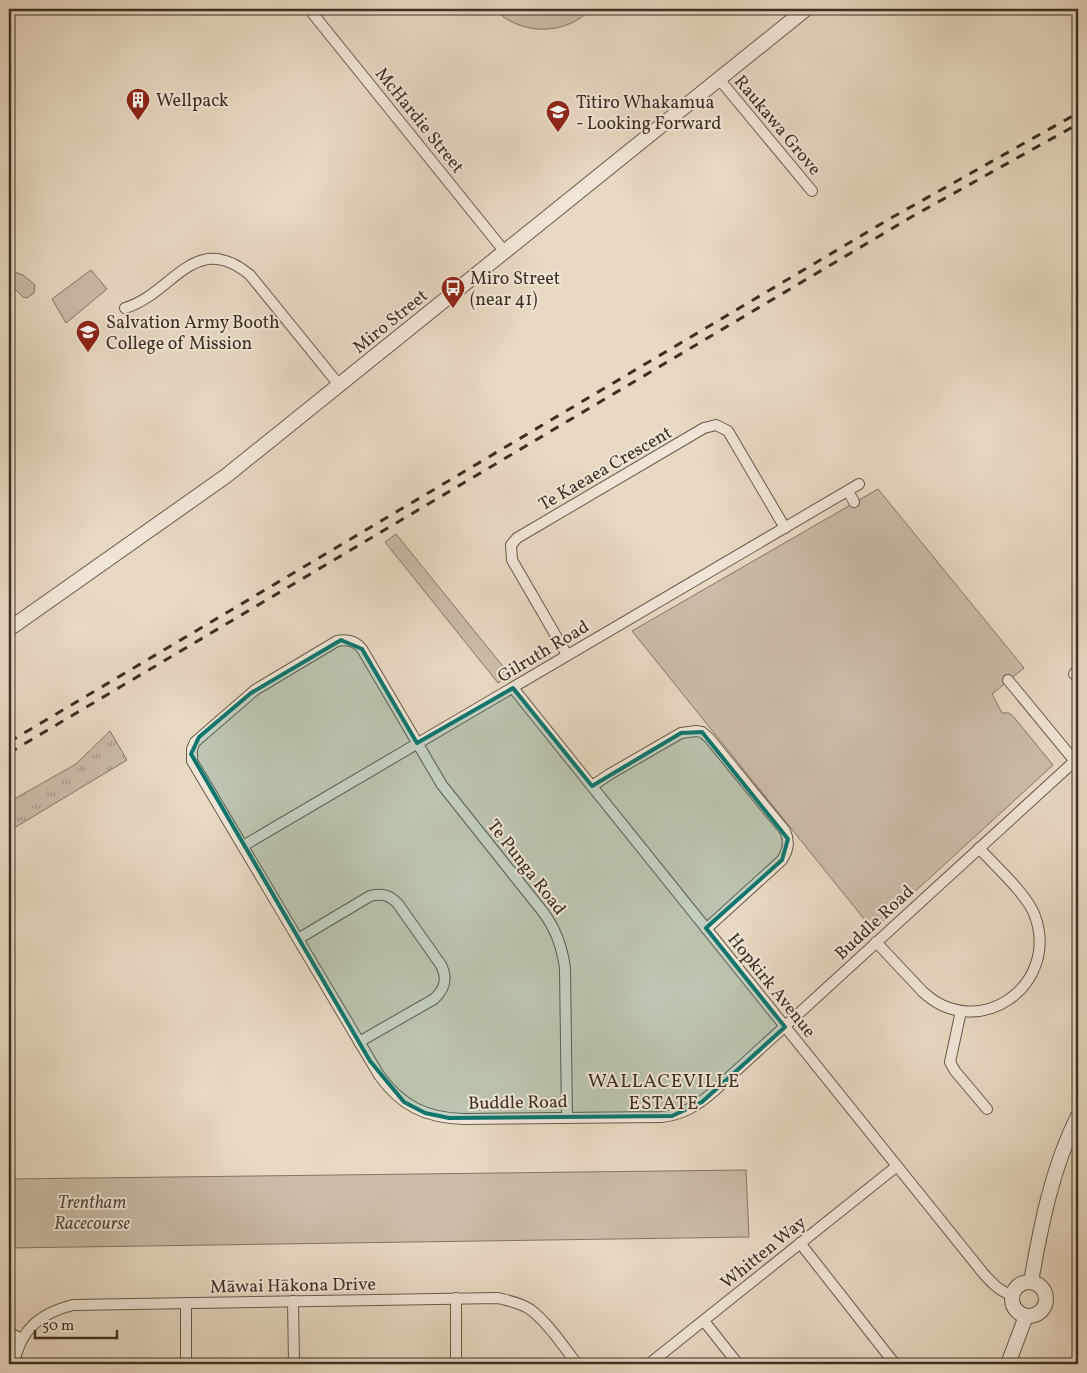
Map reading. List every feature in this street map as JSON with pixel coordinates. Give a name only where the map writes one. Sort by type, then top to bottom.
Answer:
[{"type":"street","name":"McHardie Street","points":[[309,9],[505,252]]},
{"type":"street","name":"Miro Street","points":[[9,629],[226,476],[806,9]]},
{"type":"street","name":"Raukawa Grove","points":[[719,79],[812,191]]},
{"type":"street","points":[[125,308],[138,304],[188,266],[200,260],[211,258],[237,264],[250,275],[340,386]]},
{"type":"street","name":"Te Kaeaea Crescent","points":[[567,655],[512,560],[511,545],[517,538],[704,428],[716,425],[728,431],[785,528]]},
{"type":"street","name":"Gilruth Road","points":[[243,846],[860,484]]},
{"type":"street","points":[[848,491],[854,502]]},
{"type":"street","name":"Te Punga Road","points":[[243,846],[192,761],[193,746],[199,737],[255,690],[332,644],[345,640],[353,642],[360,646],[442,785],[555,928],[565,968],[567,1118]]},
{"type":"street","points":[[1008,680],[1077,761]]},
{"type":"street","name":"Hopkirk Avenue","points":[[513,688],[983,1273],[1006,1294],[1012,1295]]},
{"type":"street","points":[[592,786],[681,733],[688,731],[702,732],[709,738],[785,831],[788,846],[782,860],[706,929]]},
{"type":"street","name":"Buddle Road","points":[[243,846],[359,1042],[387,1086],[404,1102],[425,1113],[450,1118],[661,1117],[682,1113],[702,1102],[979,848],[1077,761]]},
{"type":"street","points":[[876,942],[930,999],[946,1007],[961,1011],[986,1010],[1005,1003],[1019,992],[1032,975],[1039,951],[1037,923],[1032,908],[979,848]]},
{"type":"street","points":[[298,939],[370,896],[383,895],[394,899],[398,904],[444,972],[445,983],[440,994],[434,999],[359,1042]]},
{"type":"street","points":[[961,1011],[950,1062],[955,1071],[987,1109]]},
{"type":"street","points":[[1030,1282],[1055,1173],[1063,1149],[1078,1116]]},
{"type":"street","name":"Whitten Way","points":[[650,1364],[896,1166]]},
{"type":"street","points":[[800,1243],[895,1364]]},
{"type":"street","points":[[1026,1282],[1036,1283],[1044,1290],[1046,1301],[1041,1311],[1031,1316],[1026,1316],[1020,1314],[1013,1306],[1012,1295],[1017,1287],[1026,1282]]},
{"type":"street","points":[[456,1298],[456,1364]]},
{"type":"street","name":"Māwai Hākona Drive","points":[[14,1364],[21,1339],[42,1316],[73,1304],[498,1298],[515,1302],[530,1309],[577,1364]]},
{"type":"street","points":[[293,1301],[294,1364]]},
{"type":"street","points":[[186,1303],[186,1364]]},
{"type":"street","points":[[1008,1364],[1026,1316]]},
{"type":"street","points":[[704,1321],[738,1364]]},
{"type":"street","points":[[9,1332],[21,1339]]},
{"type":"highlighted area","points":[[341,640],[362,649],[417,743],[513,688],[592,786],[681,733],[702,732],[788,839],[782,860],[706,928],[785,1027],[702,1102],[672,1116],[449,1118],[425,1113],[404,1102],[370,1061],[191,754],[199,737],[251,693]]},
{"type":"green space","points":[[494,9],[591,9],[569,24],[543,29],[517,24],[505,18]]},
{"type":"green space","points":[[9,270],[23,275],[35,285],[34,293],[27,298],[23,297],[9,283]]},
{"type":"green space","points":[[91,270],[107,289],[66,323],[52,299]]},
{"type":"green space","points":[[878,489],[1024,668],[992,694],[1002,713],[1009,713],[1013,716],[1053,765],[873,930],[632,631]]},
{"type":"green space","points":[[396,534],[510,675],[498,683],[385,542]]},
{"type":"green space","points":[[110,731],[127,760],[9,831],[9,802],[76,764]]},
{"type":"green space","name":"Trentham Racecourse","points":[[746,1170],[749,1237],[9,1248],[9,1179]]},
{"type":"railway","points":[[9,742],[891,218],[1078,113]]},
{"type":"railway","points":[[9,753],[913,216],[1078,124]]},
{"type":"place","name":"Wellpack","points":[[138,121]]},
{"type":"place","name":"Titiro Whakamua - Looking Forward","points":[[558,133]]},
{"type":"place","name":"Miro Street (near 41)","points":[[453,309]]},
{"type":"place","name":"Salvation Army Booth College of Mission","points":[[88,353]]},
{"type":"district","name":"WALLACEVILLE ESTATE","points":[[664,1091]]}]
